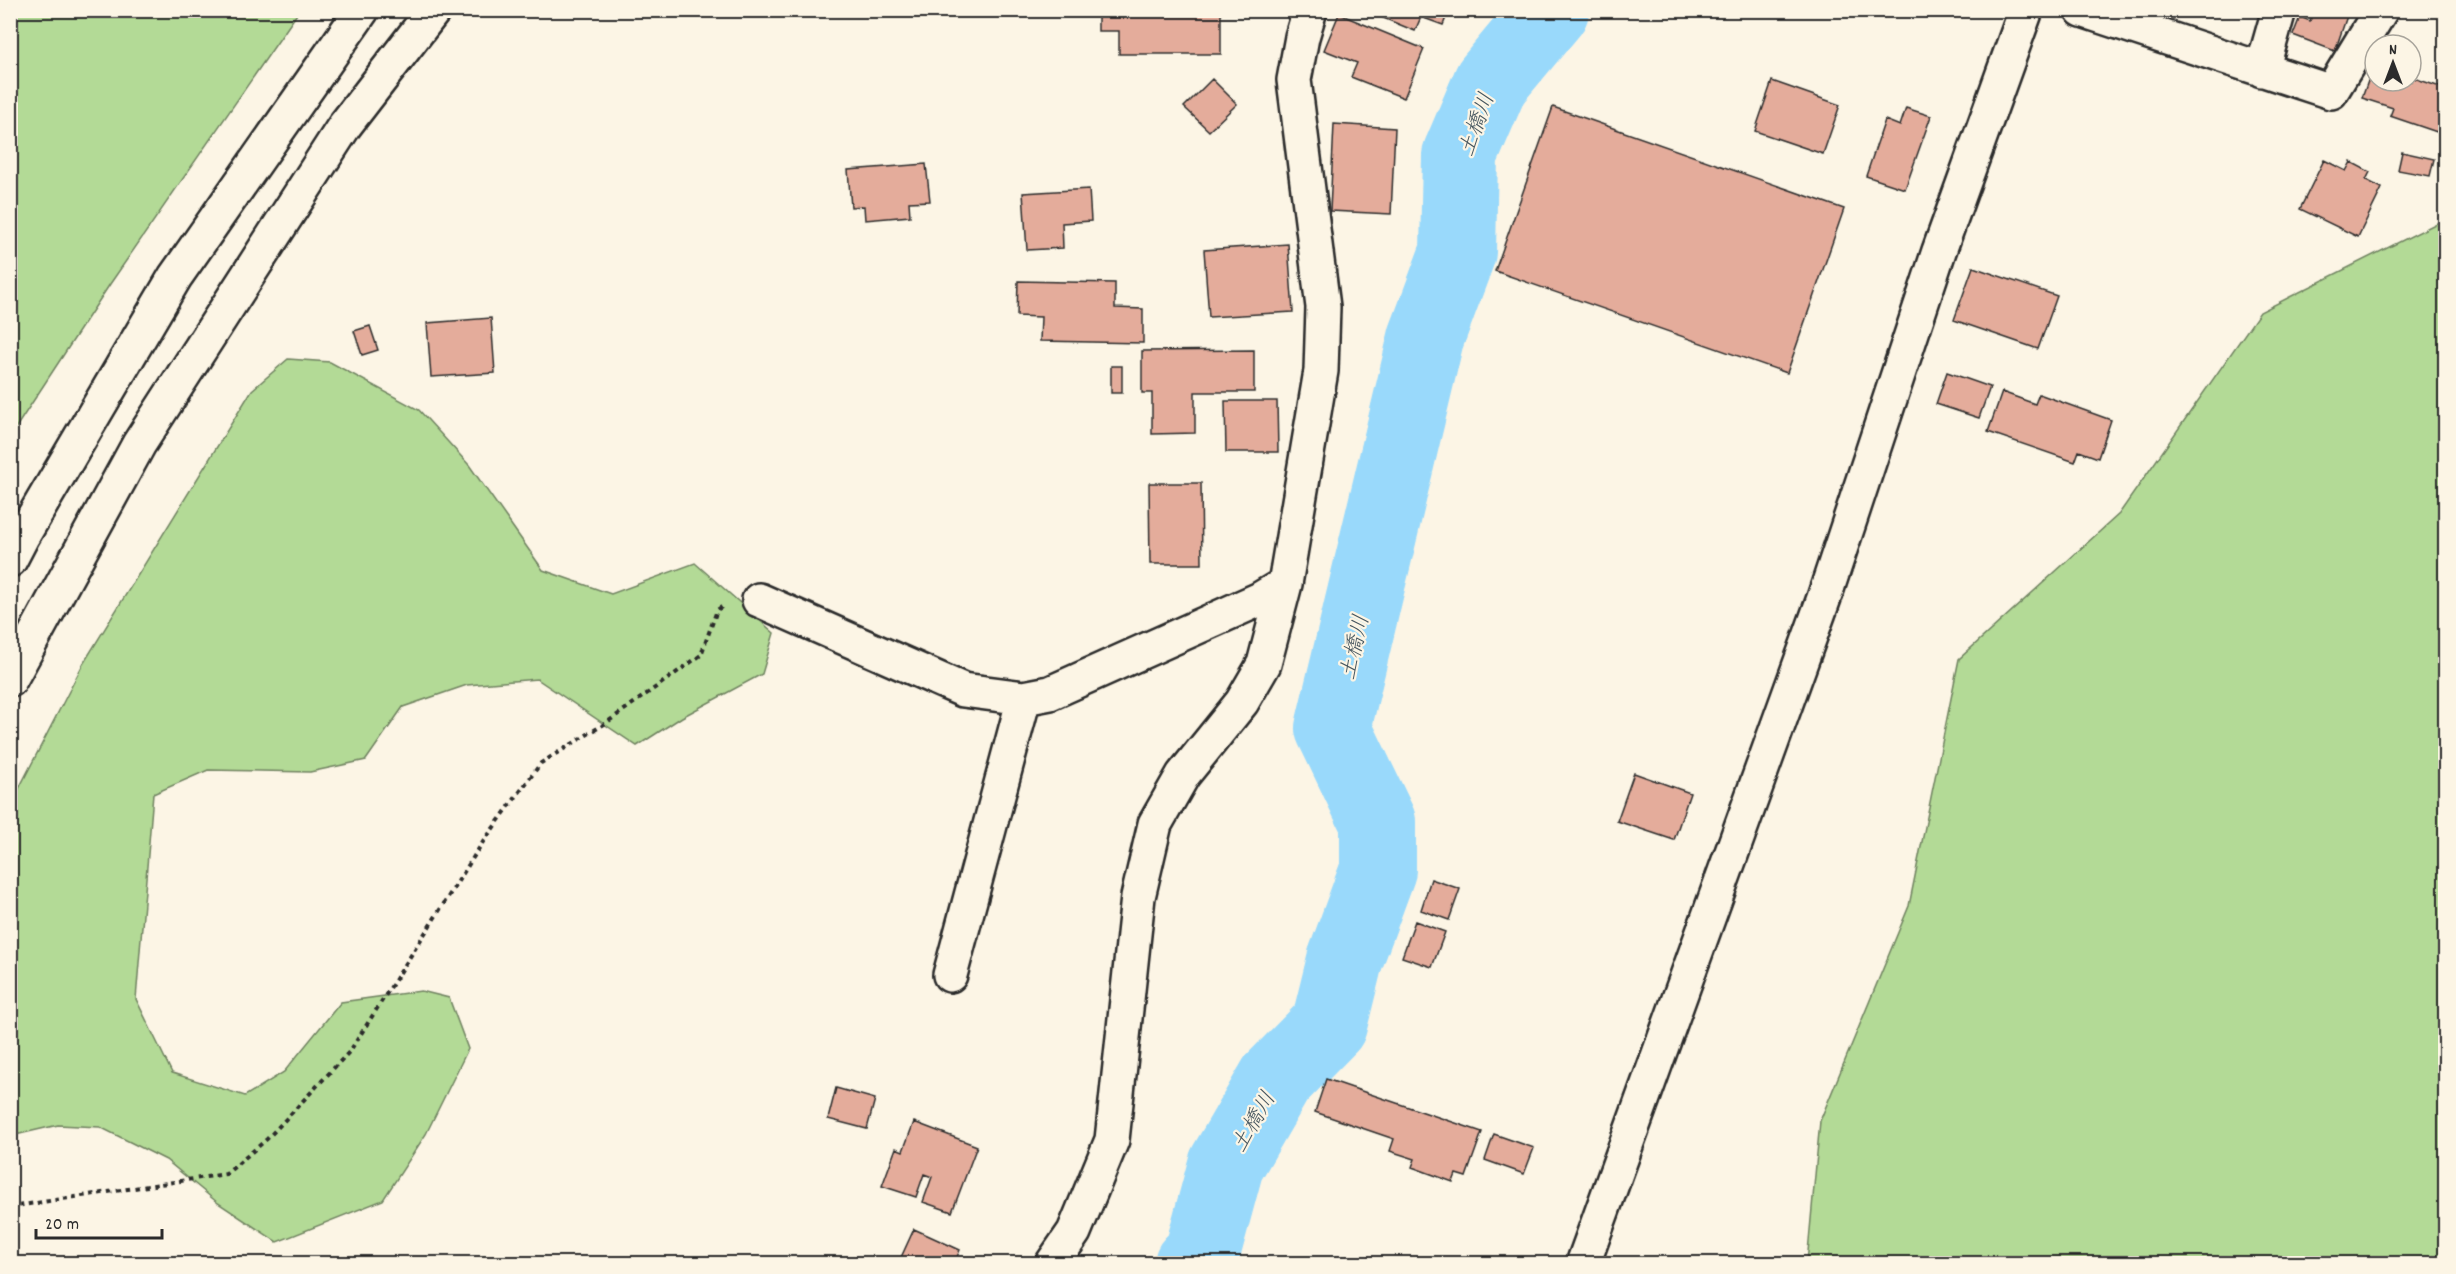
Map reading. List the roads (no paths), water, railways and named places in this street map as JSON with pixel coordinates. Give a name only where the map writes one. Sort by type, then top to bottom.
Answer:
[{"type":"street","points":[[10,560],[175,277],[362,10]]},
{"type":"street","points":[[10,680],[139,444],[345,125],[434,10]]},
{"type":"street","points":[[1052,1263],[1074,1232],[1112,1140],[1138,897],[1155,824],[1183,775],[1242,702],[1264,664],[1285,584],[1321,370],[1323,308],[1294,80],[1310,10]]},
{"type":"street","points":[[1583,1263],[1824,598],[1939,251],[2026,10]]},
{"type":"street","points":[[2082,10],[2331,92],[2381,10]]},
{"type":"street","points":[[2262,70],[2279,10]]},
{"type":"street","points":[[759,600],[963,690],[1024,698],[1050,693],[1260,599],[1285,584]]},
{"type":"street","points":[[951,975],[1024,698]]},
{"type":"waterway","name":"土橋川","points":[[1192,1264],[1202,1254],[1226,1165],[1276,1079],[1329,1025],[1345,960],[1378,870],[1378,822],[1333,728],[1426,338],[1458,252],[1460,155],[1491,82],[1551,10]]}]
